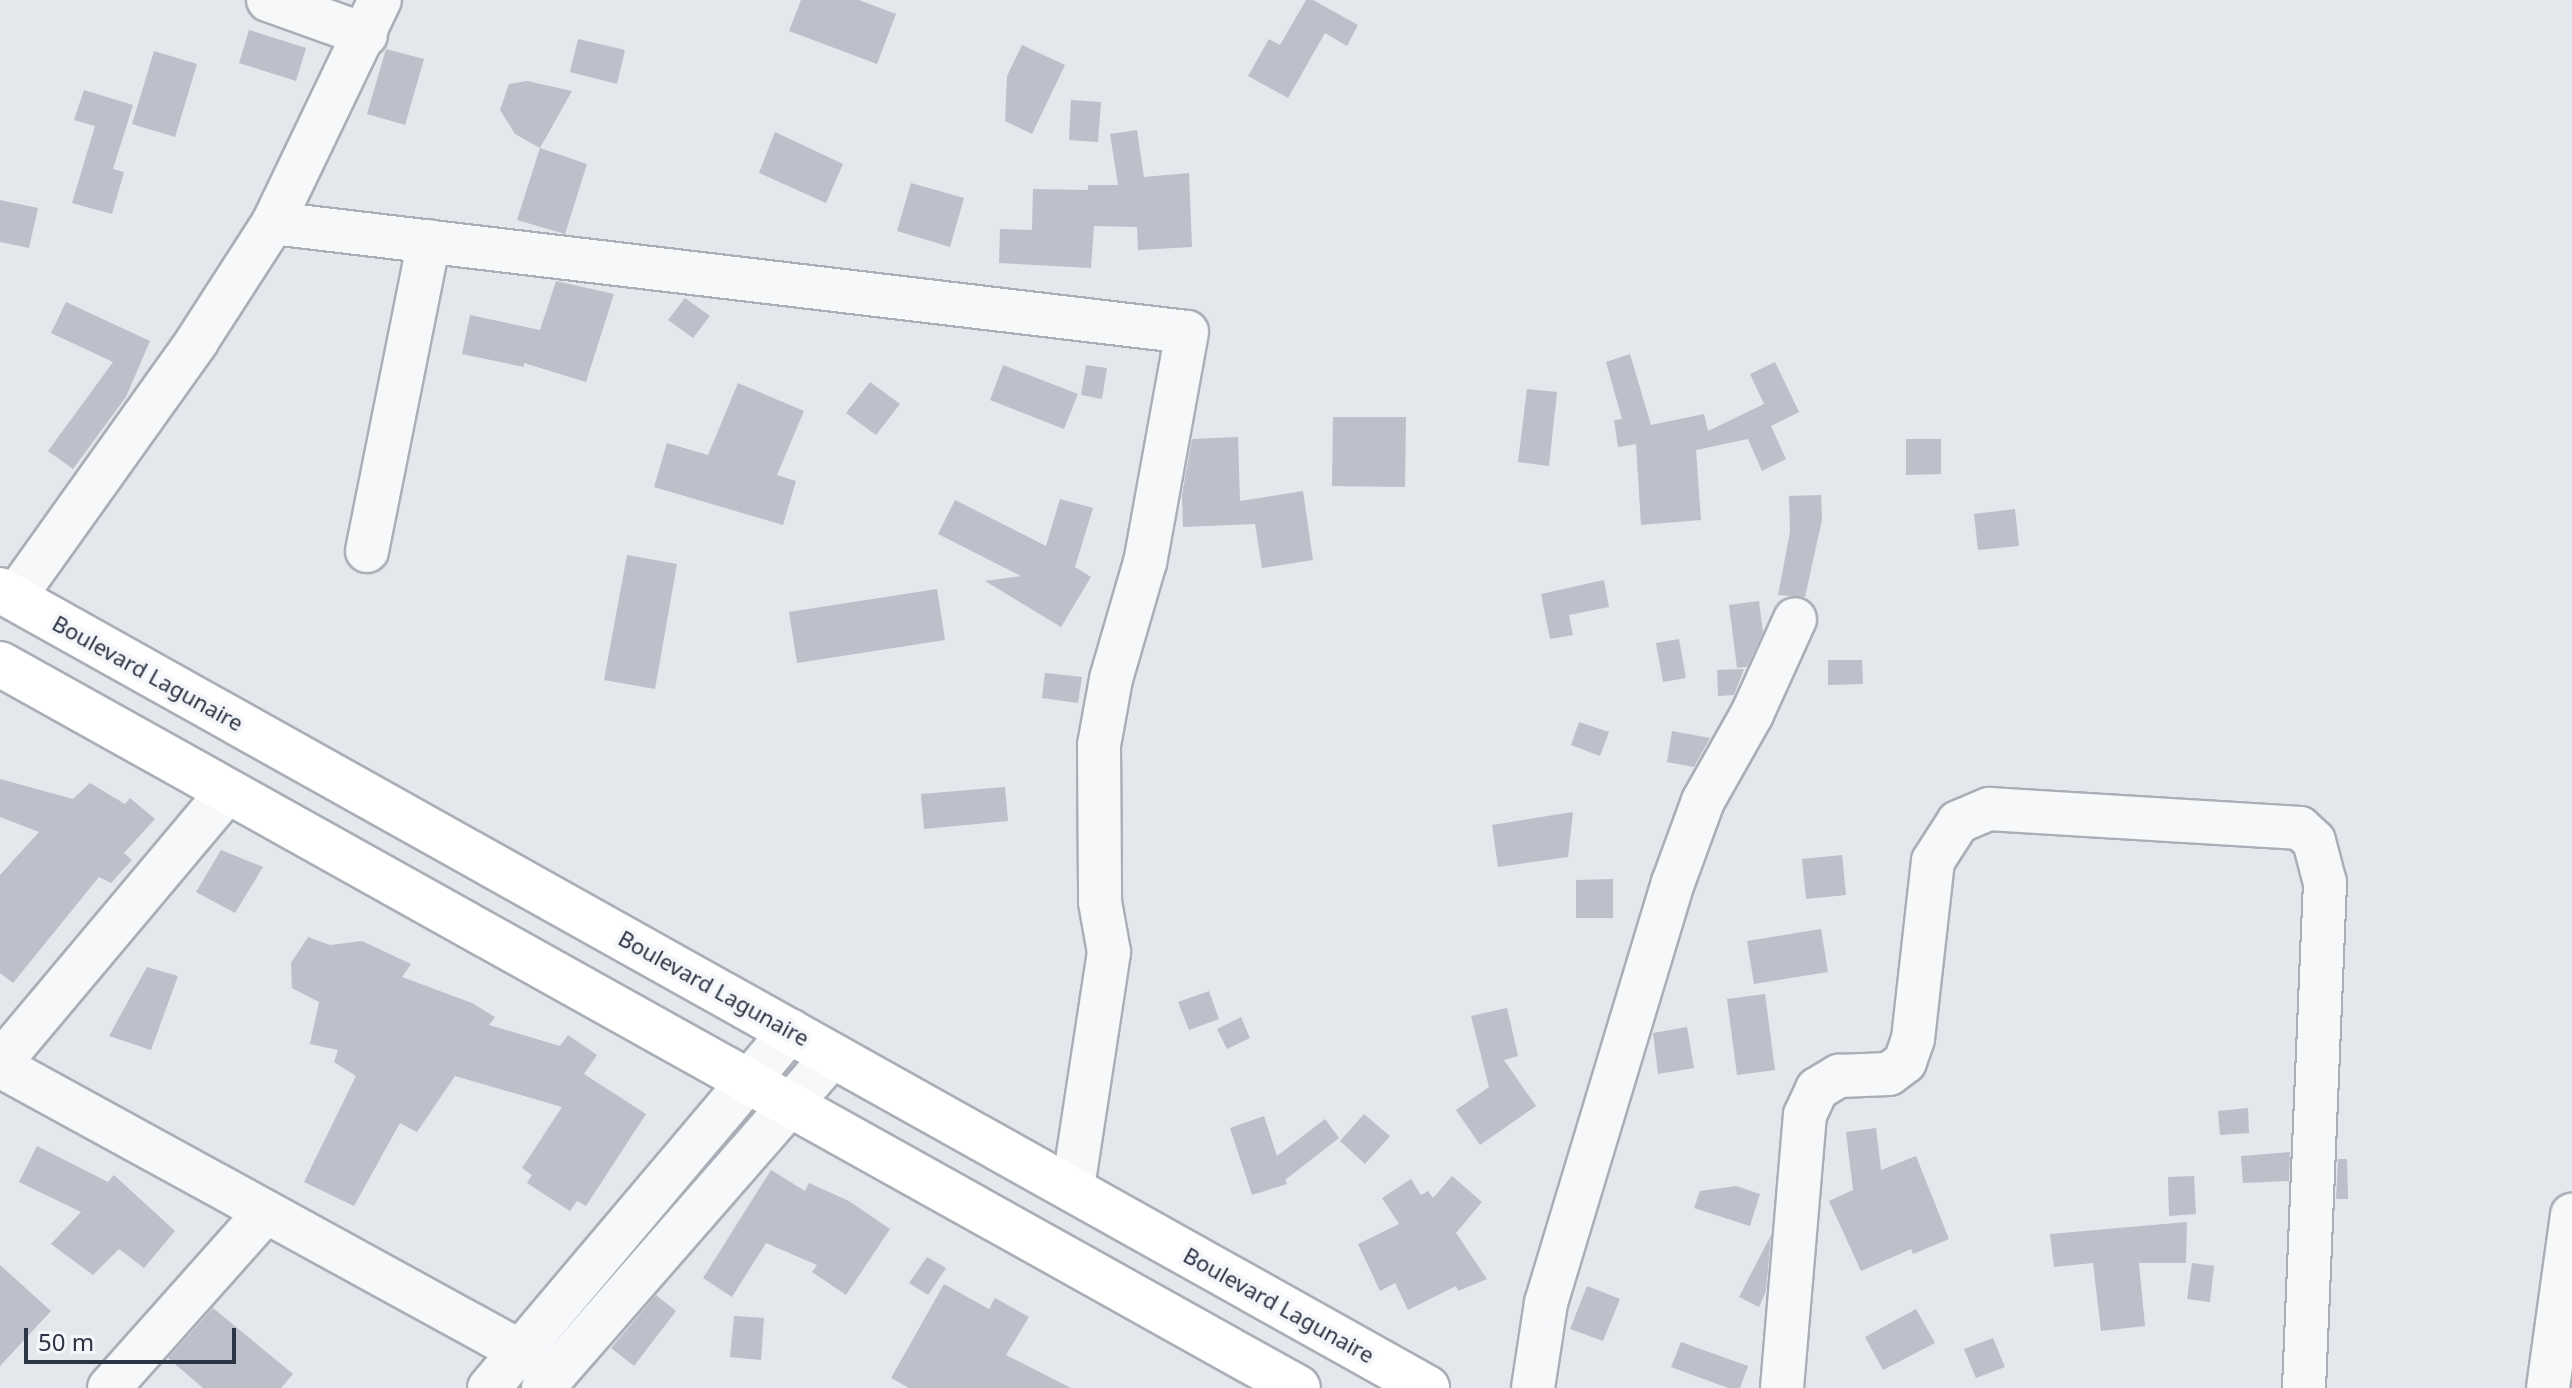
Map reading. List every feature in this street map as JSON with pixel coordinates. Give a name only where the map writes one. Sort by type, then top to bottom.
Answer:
[{"type":"main road","name":"Boulevard Lagunaire","points":[[7,594],[1427,1388]]},
{"type":"main road","points":[[0,664],[1298,1388]]},
{"type":"street","points":[[7,594],[197,341],[273,223],[373,17],[268,0]]},
{"type":"street","points":[[273,223],[1187,332],[1145,562],[1111,679],[1099,745],[1100,902],[1109,952],[1073,1188]]},
{"type":"street","points":[[367,551],[429,241]]},
{"type":"street","points":[[1533,1388],[1546,1303],[1673,883],[1703,801],[1752,714],[1795,619]]},
{"type":"street","points":[[228,791],[0,1064],[520,1351]]},
{"type":"street","points":[[1782,1388],[1805,1115],[1817,1089],[1839,1076],[1889,1074],[1905,1062],[1913,1039],[1933,861],[1958,822],[1989,809],[2300,828],[2314,841],[2325,883],[2304,1388]]},
{"type":"street","points":[[489,1388],[791,1031]]},
{"type":"street","points":[[559,1384],[789,1104],[834,1055]]},
{"type":"street","points":[[109,1388],[265,1213]]},
{"type":"street","points":[[2548,1388],[2572,1215]]},
{"type":"building","points":[[801,0],[859,0],[896,14],[877,64],[789,31]]},
{"type":"building","points":[[1306,0],[1313,0],[1358,25],[1347,46],[1325,33],[1288,98],[1248,76],[1269,39],[1280,45]]},
{"type":"building","points":[[249,30],[306,48],[296,81],[239,63]]},
{"type":"building","points":[[578,39],[625,50],[617,84],[570,72]]},
{"type":"building","points":[[1022,45],[1065,65],[1032,134],[1005,121],[1007,76]]},
{"type":"building","points":[[386,49],[424,59],[405,125],[367,114]]},
{"type":"building","points":[[154,51],[197,64],[175,137],[132,124]]},
{"type":"building","points":[[527,81],[572,91],[540,148],[515,134],[500,110],[509,84]]},
{"type":"building","points":[[84,90],[133,105],[113,169],[124,172],[112,214],[72,203],[95,126],[74,120]]},
{"type":"building","points":[[1071,100],[1101,102],[1098,142],[1069,140]]},
{"type":"building","points":[[1137,130],[1144,177],[1189,173],[1192,247],[1138,250],[1137,227],[1094,226],[1091,268],[999,263],[1000,229],[1032,230],[1033,189],[1088,190],[1088,185],[1118,185],[1110,134]]},
{"type":"building","points":[[775,132],[843,164],[826,203],[759,173]]},
{"type":"building","points":[[540,148],[587,164],[565,234],[517,220]]},
{"type":"building","points":[[911,183],[964,198],[950,247],[897,231]]},
{"type":"building","points":[[0,200],[38,208],[29,248],[0,242]]},
{"type":"building","points":[[556,281],[614,294],[586,382],[524,363],[524,367],[462,354],[470,315],[540,330]]},
{"type":"building","points":[[685,298],[710,316],[693,338],[668,320]]},
{"type":"building","points":[[66,302],[150,341],[126,397],[73,469],[48,451],[113,362],[51,333]]},
{"type":"building","points":[[1630,354],[1651,425],[1704,414],[1708,431],[1764,404],[1750,374],[1775,362],[1799,412],[1771,426],[1786,459],[1762,471],[1748,439],[1696,450],[1701,520],[1641,525],[1636,444],[1618,447],[1614,420],[1622,419],[1606,362]]},
{"type":"building","points":[[1003,365],[1078,394],[1064,429],[990,400]]},
{"type":"building","points":[[1086,365],[1107,368],[1102,399],[1081,395]]},
{"type":"building","points":[[870,382],[900,404],[876,435],[846,413]]},
{"type":"building","points":[[738,383],[804,411],[777,475],[796,481],[783,525],[654,487],[667,443],[708,455]]},
{"type":"building","points":[[1527,389],[1557,392],[1549,466],[1518,462]]},
{"type":"building","points":[[1333,417],[1406,417],[1405,487],[1332,486]]},
{"type":"building","points":[[1238,437],[1240,501],[1303,491],[1313,560],[1262,568],[1255,524],[1183,527],[1182,495],[1192,439]]},
{"type":"building","points":[[1906,439],[1941,439],[1941,474],[1906,475]]},
{"type":"building","points":[[1821,495],[1822,520],[1805,597],[1778,595],[1790,532],[1789,496]]},
{"type":"building","points":[[1060,499],[1093,508],[1075,567],[1091,577],[1061,627],[985,581],[1021,576],[938,534],[955,500],[1046,546]]},
{"type":"building","points":[[2015,509],[2019,546],[1978,550],[1974,514]]},
{"type":"building","points":[[627,555],[677,564],[655,689],[604,680]]},
{"type":"building","points":[[1604,580],[1609,607],[1569,615],[1573,635],[1550,639],[1541,594]]},
{"type":"building","points":[[937,589],[945,640],[797,663],[789,612]]},
{"type":"building","points":[[1759,601],[1763,632],[1747,667],[1737,668],[1729,605]]},
{"type":"building","points":[[1679,639],[1686,678],[1663,682],[1656,643]]},
{"type":"building","points":[[1828,660],[1862,660],[1863,684],[1828,685]]},
{"type":"building","points":[[1744,669],[1734,695],[1718,696],[1717,670]]},
{"type":"building","points":[[1045,673],[1082,677],[1078,703],[1042,698]]},
{"type":"building","points":[[1579,722],[1609,732],[1600,756],[1571,745]]},
{"type":"building","points":[[1672,731],[1710,738],[1694,767],[1667,762]]},
{"type":"building","points":[[0,779],[73,799],[90,783],[125,804],[130,798],[155,819],[124,853],[132,860],[111,883],[99,877],[13,983],[0,973],[0,875],[39,832],[0,817]]},
{"type":"building","points":[[1005,787],[1008,821],[924,829],[921,794]]},
{"type":"building","points":[[1573,812],[1568,857],[1498,867],[1492,825]]},
{"type":"building","points":[[221,850],[263,867],[235,913],[196,892]]},
{"type":"building","points":[[1842,855],[1846,895],[1806,899],[1802,859]]},
{"type":"building","points":[[1613,879],[1613,918],[1576,918],[1576,880]]},
{"type":"building","points":[[1821,929],[1828,972],[1754,984],[1747,941]]},
{"type":"building","points":[[308,937],[330,945],[362,941],[411,964],[402,977],[472,1003],[495,1017],[489,1025],[560,1046],[568,1035],[597,1055],[584,1074],[646,1114],[586,1206],[577,1201],[570,1211],[527,1183],[532,1175],[522,1168],[562,1107],[455,1076],[417,1132],[400,1123],[354,1206],[304,1182],[356,1076],[334,1062],[338,1050],[310,1044],[319,1002],[292,988],[291,963]]},
{"type":"building","points":[[147,967],[178,976],[151,1050],[109,1036]]},
{"type":"building","points":[[1209,991],[1219,1019],[1189,1030],[1178,1002]]},
{"type":"building","points":[[1765,994],[1775,1070],[1737,1075],[1727,999]]},
{"type":"building","points":[[1507,1008],[1518,1056],[1504,1060],[1536,1106],[1480,1145],[1456,1110],[1489,1087],[1471,1016]]},
{"type":"building","points":[[1241,1017],[1250,1038],[1227,1049],[1217,1029]]},
{"type":"building","points":[[1687,1027],[1694,1068],[1658,1074],[1653,1033]]},
{"type":"building","points":[[2248,1108],[2249,1133],[2220,1135],[2218,1111]]},
{"type":"building","points":[[1364,1114],[1390,1136],[1365,1164],[1340,1141]]},
{"type":"building","points":[[1264,1116],[1277,1156],[1325,1119],[1339,1138],[1285,1180],[1287,1184],[1252,1195],[1230,1128]]},
{"type":"building","points":[[1876,1128],[1881,1170],[1916,1156],[1949,1239],[1913,1254],[1911,1249],[1861,1271],[1829,1201],[1853,1190],[1846,1132]]},
{"type":"building","points":[[37,1146],[108,1182],[114,1175],[175,1231],[144,1268],[119,1249],[93,1275],[51,1244],[81,1212],[19,1182]]},
{"type":"building","points":[[2290,1152],[2289,1181],[2243,1183],[2241,1156]]},
{"type":"building","points":[[2338,1159],[2347,1159],[2348,1199],[2336,1199]]},
{"type":"building","points":[[771,1170],[805,1191],[809,1183],[849,1201],[890,1229],[846,1295],[812,1272],[817,1265],[766,1243],[732,1297],[703,1278]]},
{"type":"building","points":[[1452,1176],[1482,1202],[1456,1233],[1487,1279],[1458,1291],[1456,1286],[1408,1310],[1395,1283],[1380,1291],[1358,1244],[1399,1224],[1382,1198],[1411,1179],[1421,1195],[1428,1191],[1433,1198]]},
{"type":"building","points":[[2194,1176],[2196,1214],[2169,1216],[2168,1177]]},
{"type":"building","points":[[1736,1186],[1760,1194],[1750,1226],[1694,1208],[1700,1191]]},
{"type":"building","points":[[2187,1222],[2186,1263],[2139,1263],[2145,1326],[2101,1331],[2093,1263],[2054,1267],[2050,1234]]},
{"type":"building","points":[[1771,1235],[1766,1291],[1759,1307],[1739,1297]]},
{"type":"building","points":[[927,1257],[946,1268],[928,1295],[909,1283]]},
{"type":"building","points":[[2192,1263],[2214,1266],[2210,1302],[2187,1299]]},
{"type":"building","points":[[0,1265],[51,1311],[0,1366]]},
{"type":"building","points":[[944,1284],[989,1309],[995,1298],[1029,1317],[1006,1355],[1071,1388],[909,1388],[891,1378]]},
{"type":"building","points":[[1587,1286],[1620,1299],[1603,1341],[1570,1329]]},
{"type":"building","points":[[656,1295],[676,1311],[634,1366],[611,1348]]},
{"type":"building","points":[[213,1308],[293,1374],[281,1388],[203,1388],[168,1358]]},
{"type":"building","points":[[1916,1309],[1935,1343],[1883,1370],[1865,1337]]},
{"type":"building","points":[[734,1316],[764,1318],[761,1360],[730,1357]]},
{"type":"building","points":[[1993,1338],[2005,1367],[1976,1378],[1964,1349]]},
{"type":"building","points":[[1681,1342],[1748,1366],[1740,1388],[1728,1388],[1671,1367]]}]
